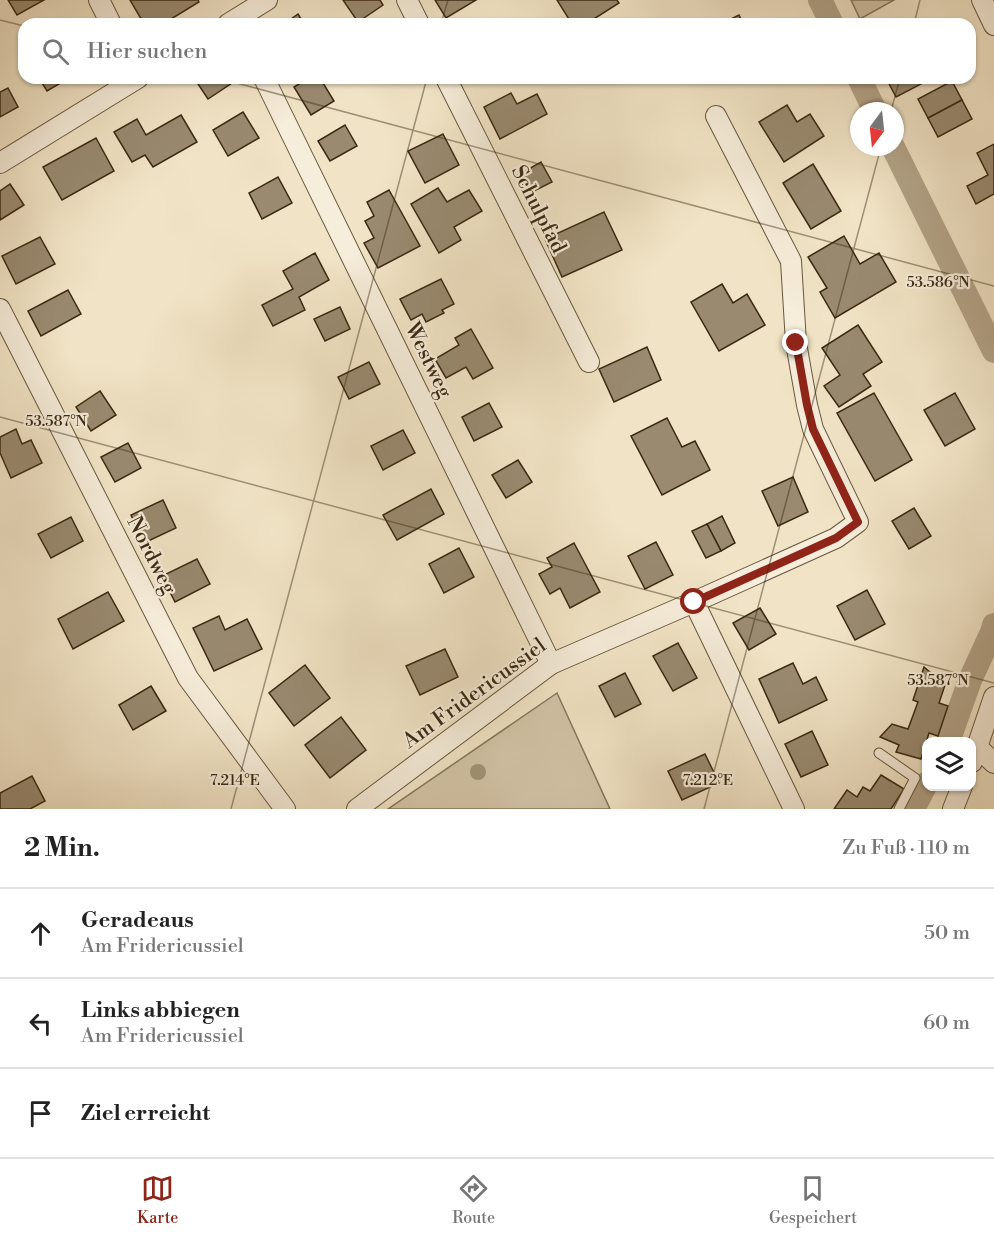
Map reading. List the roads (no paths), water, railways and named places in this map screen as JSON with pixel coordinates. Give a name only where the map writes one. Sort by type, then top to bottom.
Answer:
[{"type":"street","points":[[99,0],[108,18]]},
{"type":"street","points":[[239,18],[267,0]]},
{"type":"street","points":[[407,0],[416,18]]},
{"type":"street","points":[[982,0],[994,24]]},
{"type":"street","points":[[0,163],[128,84]]},
{"type":"street","name":"Westweg","points":[[267,84],[551,664]]},
{"type":"street","name":"Schulpfad","points":[[449,84],[589,362]]},
{"type":"street","name":"Am Fridericussiel","points":[[357,809],[551,664],[836,538],[858,522],[813,429],[796,343],[791,261],[716,116]]},
{"type":"street","name":"Nordweg","points":[[0,309],[188,678],[285,809]]},
{"type":"street","points":[[694,602],[795,809]]},
{"type":"street","points":[[976,749],[994,697]]},
{"type":"street","points":[[976,756],[994,763]]},
{"type":"street","points":[[953,809],[960,791]]},
{"type":"lane","points":[[879,753],[915,778],[899,809]]},
{"type":"waterway","points":[[820,0],[829,18]]},
{"type":"waterway","points":[[862,84],[871,102]]},
{"type":"waterway","points":[[897,156],[994,351]]},
{"type":"waterway","points":[[950,737],[970,680],[994,625]]},
{"type":"waterway","points":[[913,809],[922,791]]}]
